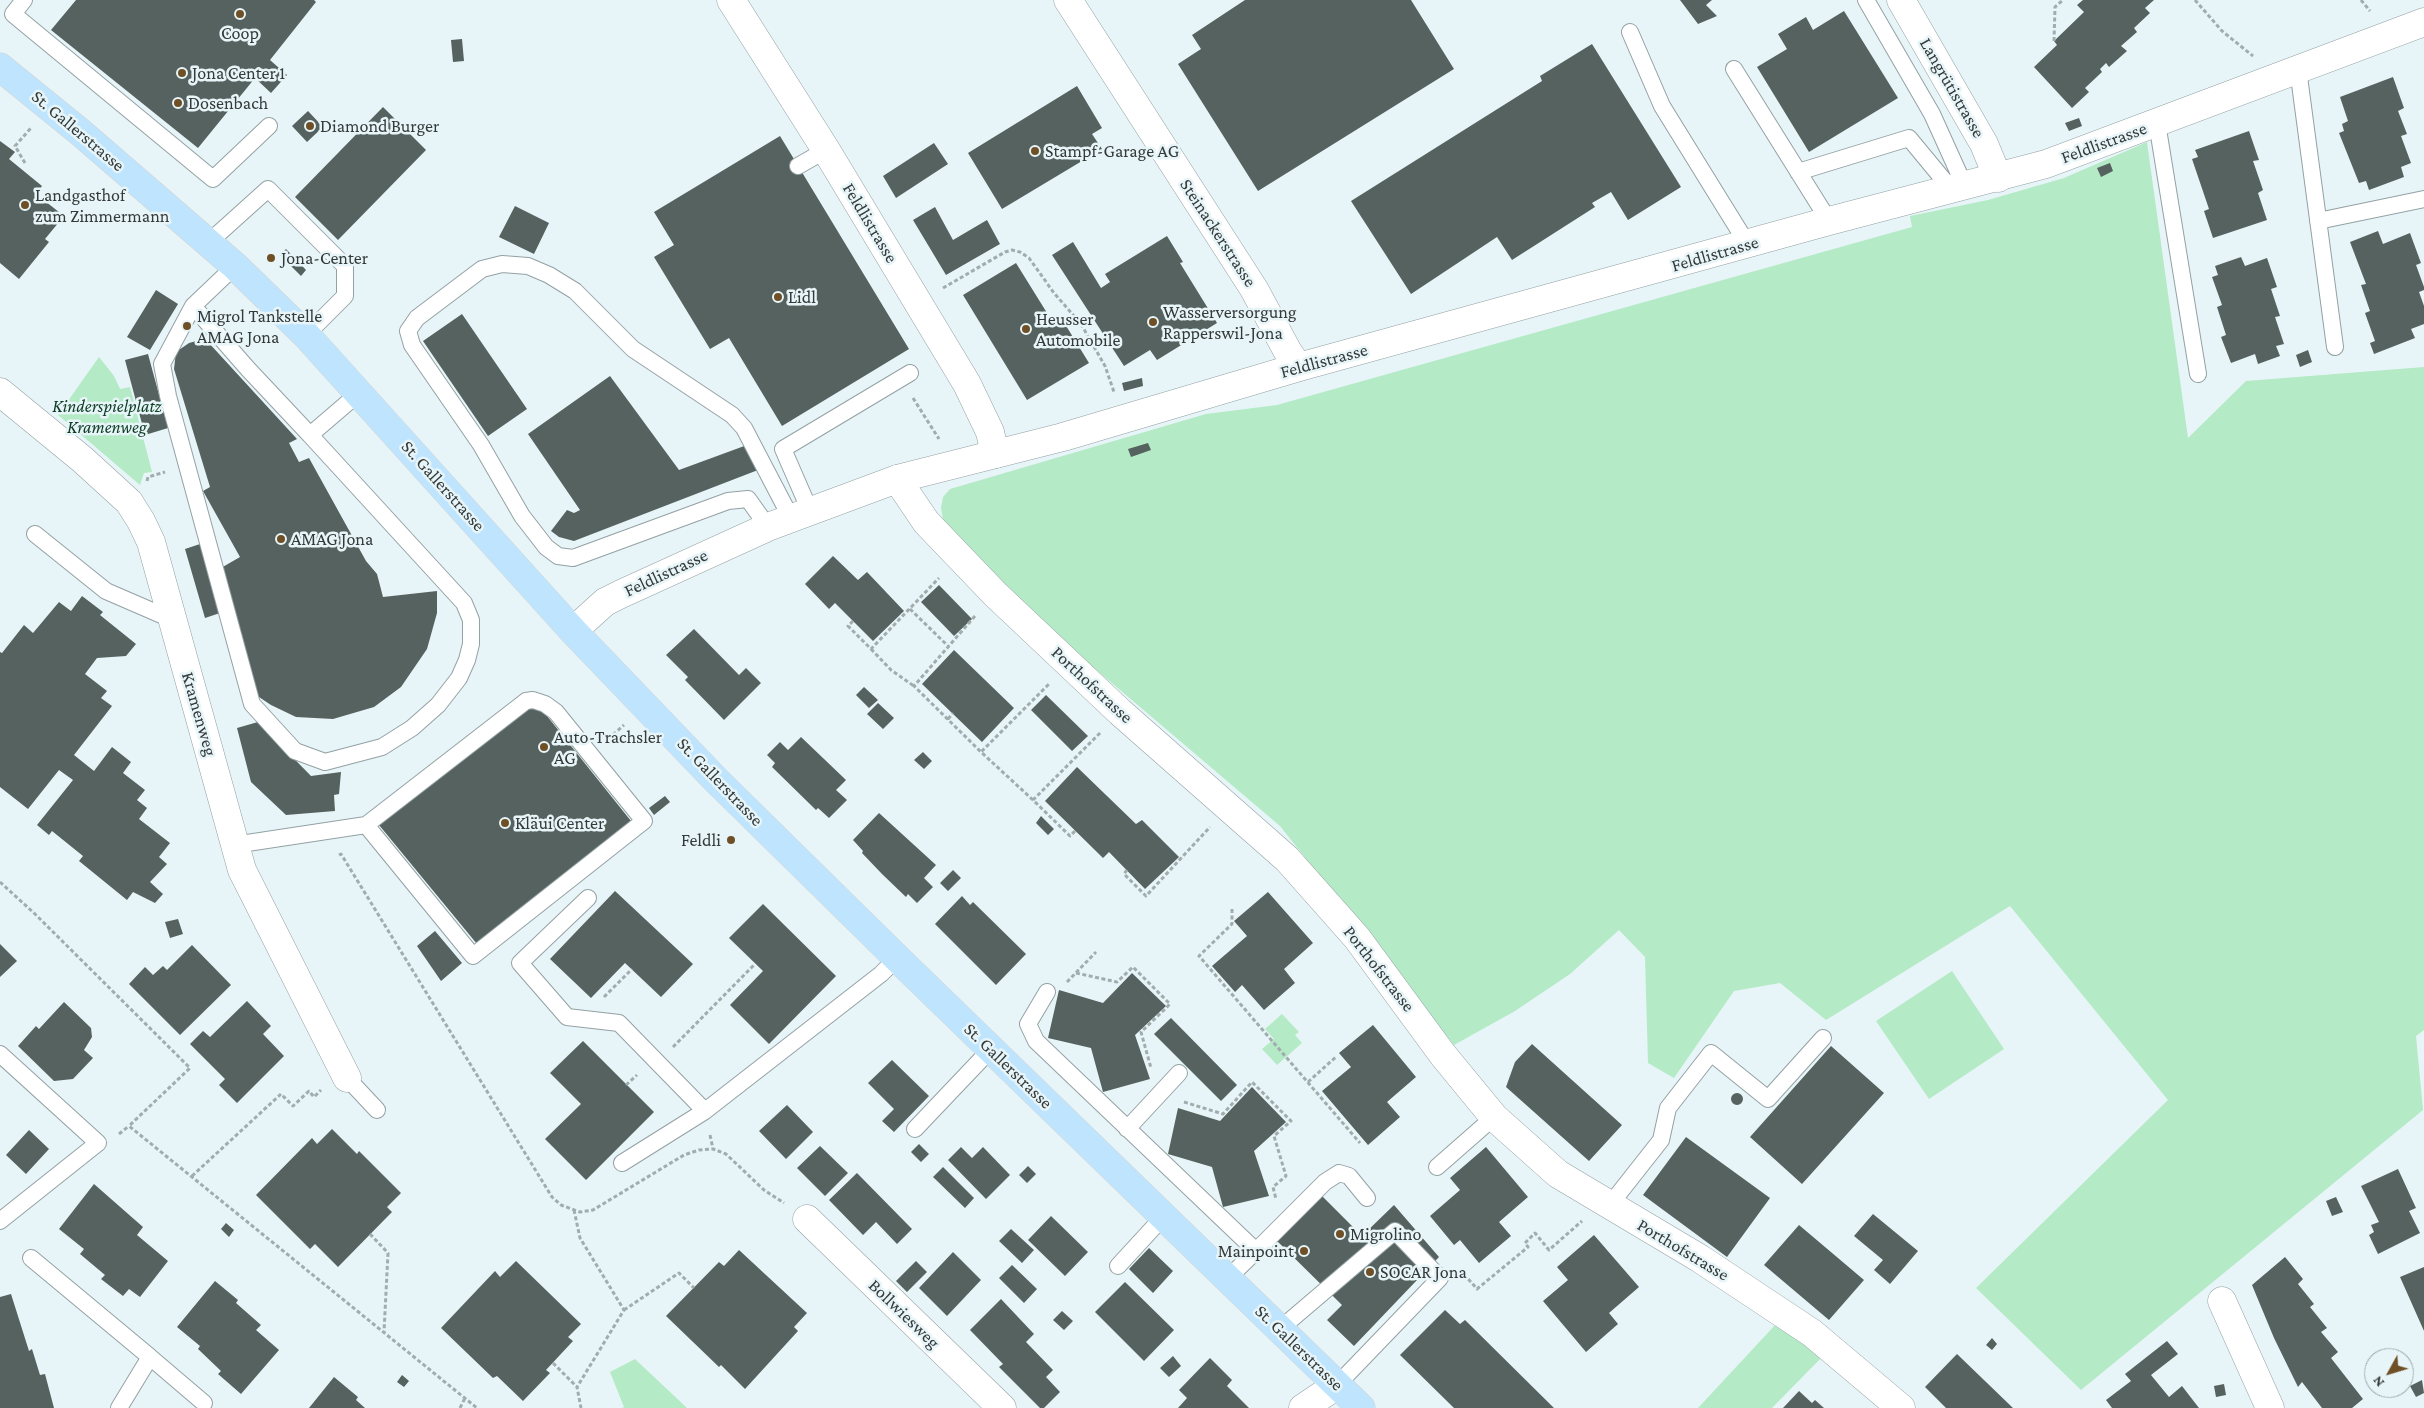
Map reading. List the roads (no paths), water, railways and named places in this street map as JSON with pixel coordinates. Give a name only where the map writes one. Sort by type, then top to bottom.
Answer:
[{"type":"main road","name":"St. Gallerstrasse","points":[[0,67],[80,132],[235,266],[306,335],[574,631],[722,785],[897,958],[1361,1408]]},
{"type":"street","name":"Feldlistrasse","points":[[731,0],[826,150],[967,384],[990,432],[995,454]]},
{"type":"street","name":"Steinackerstrasse","points":[[1068,0],[1254,289],[1288,352],[1299,367]]},
{"type":"street","name":"Langrütistrasse","points":[[1901,0],[1984,144],[1998,178]]},
{"type":"street","name":"Feldlistrasse","points":[[574,631],[605,602],[790,518],[897,479],[1063,437],[1299,367],[1829,221],[1958,189],[2046,164],[2424,22]]},
{"type":"street","name":"Kramenweg","points":[[0,392],[83,460],[129,502],[151,542],[242,870],[347,1078]]},
{"type":"street","name":"Porthofstrasse","points":[[897,479],[926,522],[995,594],[1120,712],[1288,858],[1357,938],[1443,1056],[1494,1117],[1558,1174],[1699,1258],[1812,1333],[1901,1408]]},
{"type":"street","name":"Bollwiesweg","points":[[807,1219],[1002,1408]]},
{"type":"street","points":[[2222,1300],[2270,1408]]},
{"type":"street","points":[[1303,1408],[1337,1385]]},
{"type":"lane","points":[[24,0],[13,14],[213,179],[269,126]]},
{"type":"lane","points":[[1866,0],[1932,114],[1958,189]]},
{"type":"lane","points":[[1630,32],[1662,106],[1748,244]]},
{"type":"lane","points":[[2298,68],[2335,347]]},
{"type":"lane","points":[[1734,69],[1829,221]]},
{"type":"lane","points":[[2157,123],[2198,374]]},
{"type":"lane","points":[[1798,172],[1909,138],[1958,189]]},
{"type":"lane","points":[[798,166],[826,150]]},
{"type":"lane","points":[[208,243],[268,189],[345,266],[345,296],[306,335]]},
{"type":"lane","points":[[2318,221],[2424,199]]},
{"type":"lane","points":[[502,264],[528,266],[549,275],[575,291],[633,349],[732,415],[744,428],[790,518],[748,499],[728,501],[573,558],[558,556],[546,547],[522,516],[481,446],[412,345],[408,331],[417,318],[482,270],[502,264]]},
{"type":"lane","points":[[193,306],[248,369],[464,603],[471,620],[471,644],[460,678],[438,705],[412,728],[382,746],[354,756],[326,762],[295,751],[252,704],[168,396],[162,364],[193,306],[235,266]]},
{"type":"lane","points":[[790,518],[783,449],[905,375]]},
{"type":"lane","points":[[310,435],[359,393]]},
{"type":"lane","points":[[35,534],[106,591],[173,620]]},
{"type":"lane","points":[[234,845],[366,825],[526,702],[533,700],[545,704],[556,712],[644,821],[473,956],[366,825]]},
{"type":"lane","points":[[588,898],[520,963],[567,1017],[619,1023],[705,1111]]},
{"type":"lane","points":[[622,1163],[705,1111],[881,974],[897,958]]},
{"type":"lane","points":[[1047,992],[1028,1024],[1036,1041],[1256,1251]]},
{"type":"lane","points":[[1606,1204],[1661,1140],[1668,1108],[1711,1053],[1768,1098],[1823,1038]]},
{"type":"lane","points":[[915,1128],[991,1049]]},
{"type":"lane","points":[[0,1054],[98,1143],[0,1221]]},
{"type":"lane","points":[[1127,1128],[1179,1073]]},
{"type":"lane","points":[[347,1078],[377,1110]]},
{"type":"lane","points":[[1437,1167],[1494,1117]]},
{"type":"lane","points":[[1228,1278],[1325,1182],[1339,1173],[1349,1176],[1367,1198]]},
{"type":"lane","points":[[1118,1266],[1164,1216]]},
{"type":"lane","points":[[1280,1329],[1394,1231],[1440,1278],[1337,1385]]},
{"type":"lane","points":[[31,1258],[204,1403]]},
{"type":"lane","points":[[119,1408],[150,1357]]},
{"type":"place","name":"Coop","points":[[240,14]]},
{"type":"place","name":"Jona Center 1","points":[[182,73]]},
{"type":"place","name":"Dosenbach","points":[[178,103]]},
{"type":"place","name":"Diamond Burger","points":[[310,126]]},
{"type":"place","name":"Stampf-Garage AG","points":[[1035,151]]},
{"type":"place","name":"Landgasthof zum Zimmermann","points":[[25,205]]},
{"type":"place","name":"Jona-Center","points":[[271,258]]},
{"type":"place","name":"Lidl","points":[[778,297]]},
{"type":"place","name":"Wasserversorgung Rapperswil-Jona","points":[[1153,322]]},
{"type":"place","name":"Migrol Tankstelle AMAG Jona","points":[[187,326]]},
{"type":"place","name":"Heusser Automobile","points":[[1026,329]]},
{"type":"place","name":"AMAG Jona","points":[[281,539]]},
{"type":"place","name":"Auto-Trachsler AG","points":[[544,747]]},
{"type":"place","name":"Kläui Center","points":[[505,823]]},
{"type":"place","name":"Feldli","points":[[731,840]]},
{"type":"place","name":"Migrolino","points":[[1340,1234]]},
{"type":"place","name":"Mainpoint","points":[[1304,1251]]},
{"type":"place","name":"SOCAR Jona","points":[[1370,1272]]},
{"type":"park label","name":"Kinderspielplatz Kramenweg","points":[[107,416]]}]
